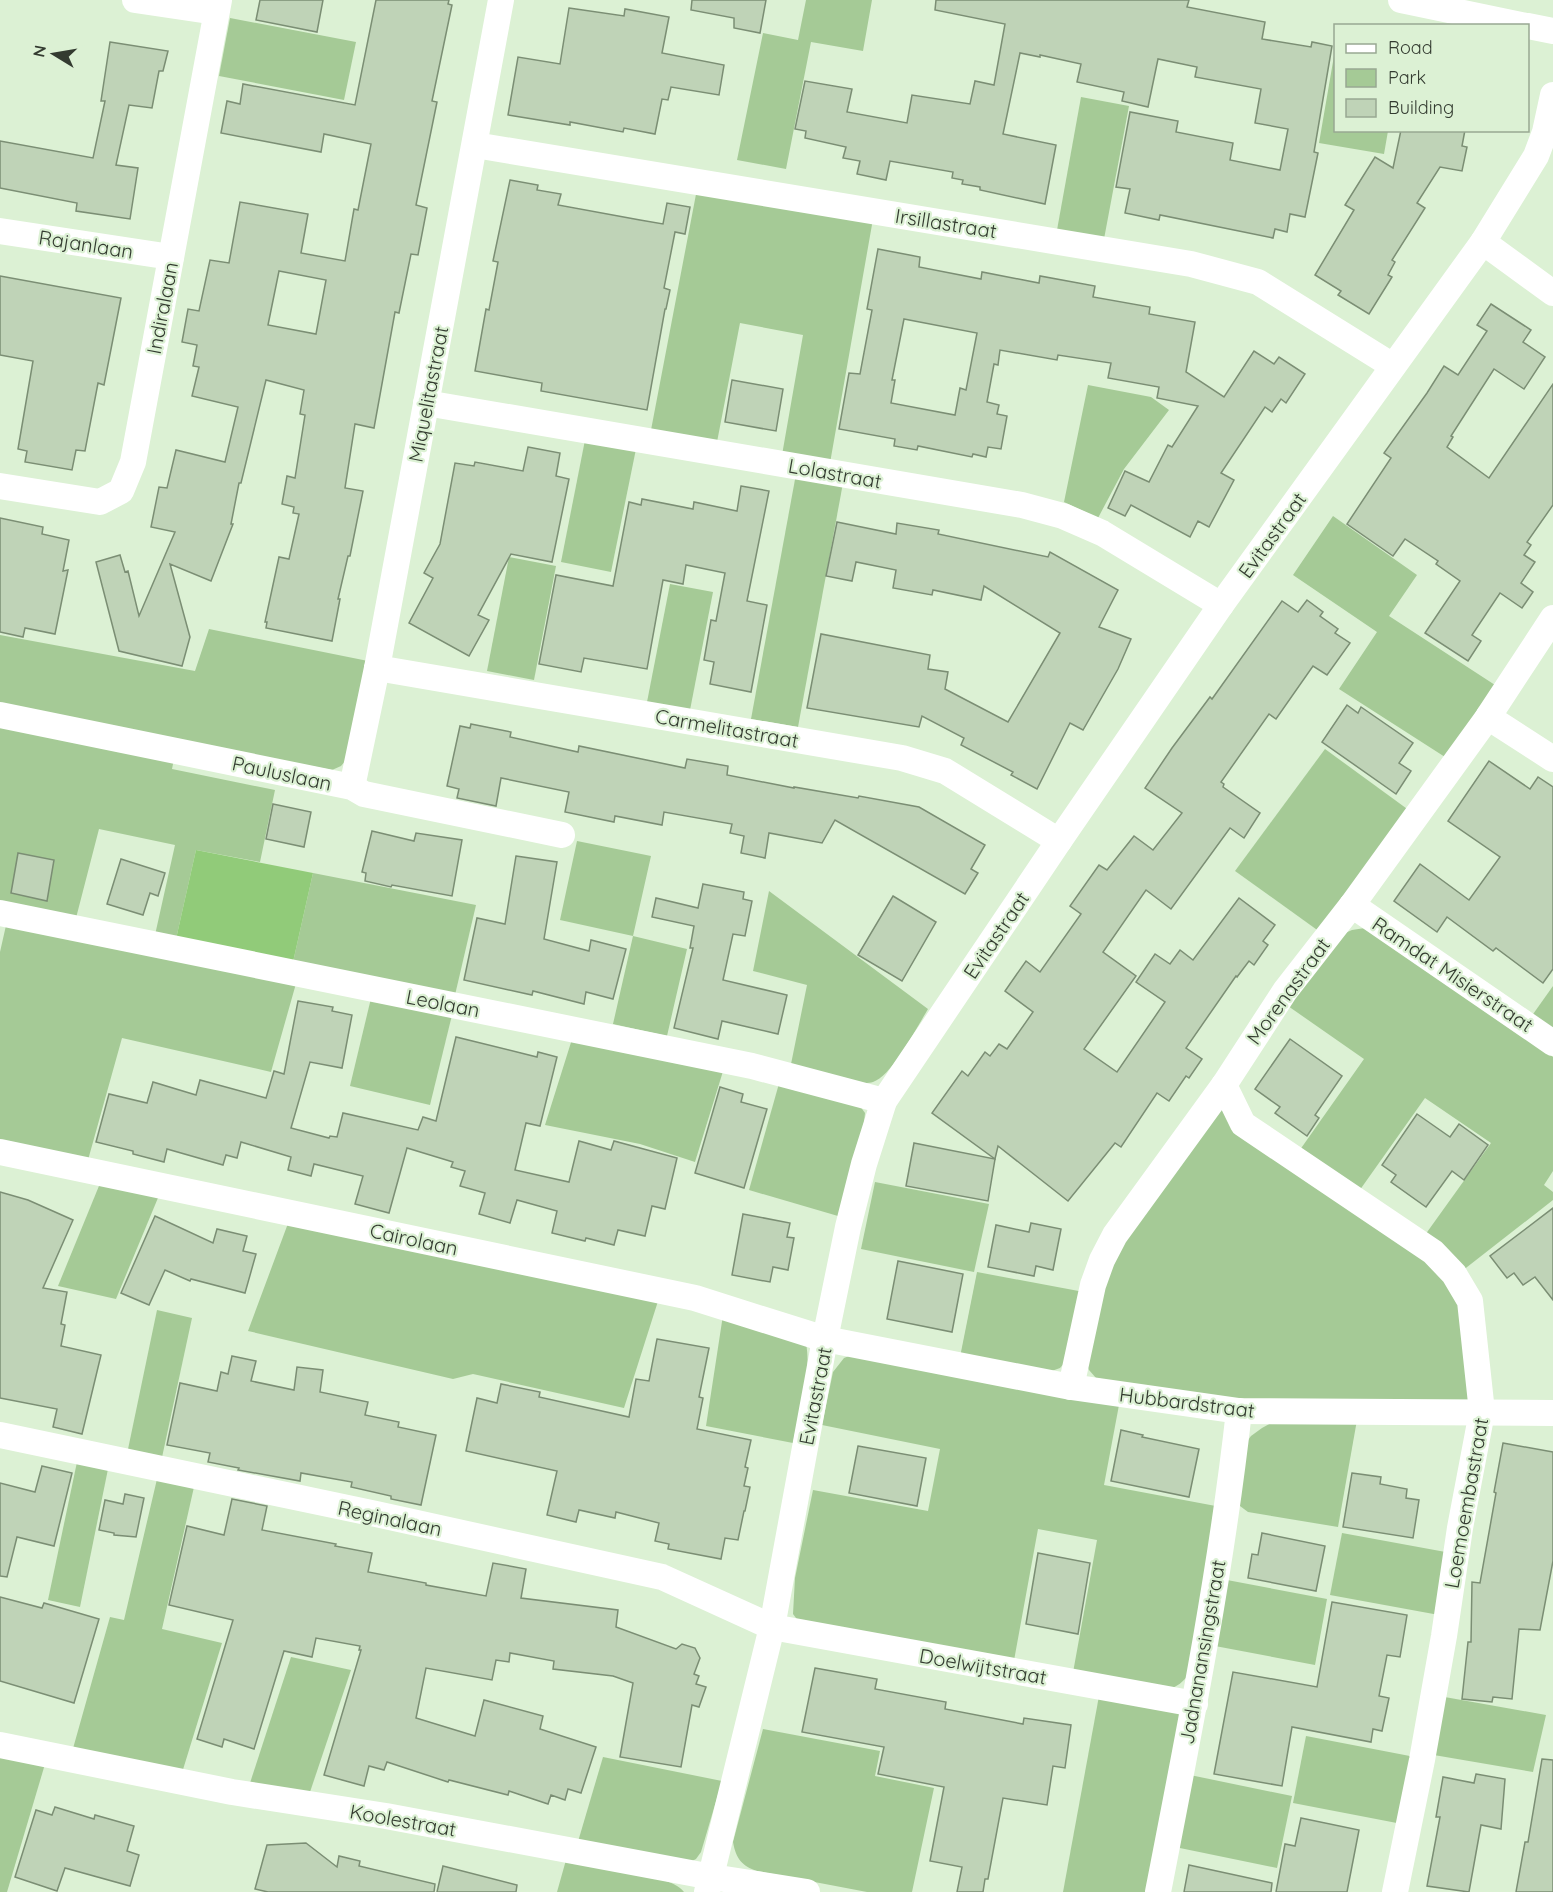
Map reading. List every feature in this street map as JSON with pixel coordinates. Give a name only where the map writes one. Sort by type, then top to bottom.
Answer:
[{"type":"street","points":[[135,0],[218,6]]},
{"type":"street","name":"Miquelitastraat","points":[[352,787],[377,668],[501,0]]},
{"type":"street","points":[[1401,0],[1517,24]]},
{"type":"street","name":"Indiralaan","points":[[0,486],[100,502],[121,491],[133,462],[218,6]]},
{"type":"street","points":[[1529,26],[1553,31]]},
{"type":"street","name":"Evitastraat","points":[[710,1884],[772,1627],[848,1227],[864,1164],[884,1101],[1221,605],[1484,242],[1536,156],[1545,132],[1553,95]]},
{"type":"street","name":"Irsillastraat","points":[[475,145],[1191,264],[1258,282],[1393,366]]},
{"type":"street","name":"Rajanlaan","points":[[0,231],[171,257]]},
{"type":"street","points":[[1484,242],[1553,293]]},
{"type":"street","name":"Lolastraat","points":[[426,403],[1022,505],[1063,516],[1102,532],[1221,605]]},
{"type":"street","name":"Morenastraat","points":[[1071,1387],[1093,1285],[1102,1260],[1115,1235],[1224,1085],[1285,991],[1352,905],[1488,717],[1553,618]]},
{"type":"street","name":"Carmelitastraat","points":[[377,668],[902,758],[945,771],[1059,841]]},
{"type":"street","name":"Pauluslaan","points":[[0,715],[352,787],[364,794],[562,835]]},
{"type":"street","points":[[1488,717],[1553,759]]},
{"type":"street","name":"Ramdat Misierstraat","points":[[1352,905],[1553,1043]]},
{"type":"street","name":"Leolaan","points":[[0,913],[752,1066],[884,1101]]},
{"type":"street","name":"Loemoembastraat","points":[[1224,1085],[1243,1124],[1433,1252],[1454,1274],[1470,1301],[1482,1412],[1460,1528],[1424,1748],[1395,1892]]},
{"type":"street","name":"Cairolaan","points":[[0,1152],[695,1298],[825,1339]]},
{"type":"street","name":"Hubbardstraat","points":[[825,1339],[1071,1387],[1239,1412],[1553,1413]]},
{"type":"street","name":"Jadnanansingstraat","points":[[1158,1892],[1195,1704],[1239,1412]]},
{"type":"street","name":"Reginalaan","points":[[0,1435],[662,1577],[772,1627]]},
{"type":"street","name":"Doelwijtstraat","points":[[772,1627],[1195,1704]]},
{"type":"street","name":"Koolestraat","points":[[0,1745],[232,1791],[386,1816],[710,1884],[807,1892]]},
{"type":"green space","points":[[806,0],[872,0],[863,51],[811,42],[786,169],[737,160],[763,33],[798,40]]},
{"type":"green space","points":[[230,18],[356,42],[344,100],[219,76]]},
{"type":"green space","points":[[1334,56],[1334,132],[1388,132],[1384,154],[1319,143]]},
{"type":"green space","points":[[1081,97],[1129,106],[1104,239],[1057,230]]},
{"type":"green space","points":[[697,189],[873,219],[830,463],[782,455],[803,335],[740,323],[717,442],[651,430]]},
{"type":"green space","points":[[1088,385],[1151,397],[1169,410],[1124,469],[1098,518],[1064,502]]},
{"type":"green space","points":[[585,440],[636,449],[611,572],[561,562]]},
{"type":"green space","points":[[796,474],[843,483],[798,727],[751,719]]},
{"type":"green space","points":[[1333,516],[1417,575],[1389,616],[1495,685],[1445,757],[1339,689],[1377,632],[1293,575]]},
{"type":"green space","points":[[509,557],[556,566],[534,680],[487,671]]},
{"type":"green space","points":[[670,584],[713,592],[690,710],[647,702]]},
{"type":"green space","points":[[209,629],[368,661],[347,759],[341,766],[332,770],[0,707],[0,635],[195,671]]},
{"type":"green space","points":[[0,724],[174,759],[172,769],[275,790],[260,862],[196,850],[176,939],[155,935],[175,845],[99,829],[76,918],[0,903]]},
{"type":"green space","points":[[1325,749],[1410,811],[1320,932],[1235,871]]},
{"type":"green space","points":[[577,841],[651,856],[633,936],[560,920]]},
{"type":"green space","points":[[196,850],[313,873],[293,962],[176,939]]},
{"type":"green space","points":[[313,873],[476,905],[455,995],[293,962]]},
{"type":"green space","points":[[769,891],[928,1009],[896,1061],[888,1071],[873,1082],[856,1083],[790,1069],[807,985],[753,971]]},
{"type":"green space","points":[[7,921],[297,980],[271,1072],[122,1038],[88,1160],[0,1142],[0,952]]},
{"type":"green space","points":[[1365,928],[1430,968],[1553,1057],[1553,1171],[1544,1185],[1553,1192],[1553,1200],[1462,1271],[1425,1235],[1491,1143],[1425,1098],[1357,1194],[1297,1154],[1364,1059],[1288,1006],[1343,934]]},
{"type":"green space","points":[[633,936],[687,949],[667,1036],[613,1024]]},
{"type":"green space","points":[[1553,986],[1553,1033],[1531,1017]]},
{"type":"green space","points":[[372,994],[453,1011],[430,1105],[350,1086]]},
{"type":"green space","points":[[573,1036],[724,1068],[695,1162],[640,1144],[545,1125]]},
{"type":"green space","points":[[780,1080],[860,1106],[865,1113],[838,1216],[749,1190]]},
{"type":"green space","points":[[1222,1108],[1430,1259],[1466,1316],[1473,1402],[1241,1404],[1096,1378],[1089,1370],[1085,1361],[1111,1256]]},
{"type":"green space","points":[[101,1181],[160,1193],[116,1299],[58,1286]]},
{"type":"green space","points":[[875,1182],[989,1204],[974,1272],[861,1249]]},
{"type":"green space","points":[[290,1218],[659,1298],[624,1408],[473,1374],[453,1379],[248,1331]]},
{"type":"green space","points":[[977,1272],[1084,1292],[1068,1359],[1060,1368],[1049,1372],[960,1357]]},
{"type":"green space","points":[[157,1310],[192,1318],[161,1462],[127,1454]]},
{"type":"green space","points":[[723,1315],[806,1343],[806,1381],[793,1443],[706,1426]]},
{"type":"green space","points":[[854,1354],[1119,1405],[1104,1485],[1221,1507],[1191,1671],[1183,1681],[1165,1691],[1072,1678],[1097,1540],[1038,1529],[1013,1666],[799,1622],[793,1614],[795,1578],[813,1490],[928,1511],[940,1449],[822,1425],[833,1372],[844,1358]]},
{"type":"green space","points":[[1357,1420],[1338,1527],[1248,1512],[1236,1503],[1243,1447],[1251,1436],[1262,1428],[1275,1421]]},
{"type":"green space","points":[[77,1462],[108,1469],[80,1607],[48,1600]]},
{"type":"green space","points":[[157,1479],[194,1487],[162,1629],[222,1643],[181,1776],[72,1752],[110,1617],[124,1620]]},
{"type":"green space","points":[[1342,1533],[1451,1553],[1439,1615],[1330,1595]]},
{"type":"green space","points":[[1227,1580],[1327,1599],[1315,1665],[1215,1646]]},
{"type":"green space","points":[[291,1657],[351,1670],[309,1795],[250,1783]]},
{"type":"green space","points":[[1099,1696],[1170,1703],[1182,1715],[1153,1892],[1063,1892]]},
{"type":"green space","points":[[1439,1696],[1546,1715],[1533,1772],[1428,1754]]},
{"type":"green space","points":[[763,1729],[880,1751],[875,1776],[934,1788],[912,1892],[867,1892],[757,1871],[740,1861],[733,1842]]},
{"type":"green space","points":[[1306,1736],[1415,1757],[1402,1824],[1293,1803]]},
{"type":"green space","points":[[0,1755],[45,1764],[7,1892],[0,1892]]},
{"type":"green space","points":[[603,1757],[722,1781],[701,1852],[696,1859],[688,1863],[577,1845]]},
{"type":"green space","points":[[1190,1775],[1292,1796],[1277,1868],[1175,1847]]},
{"type":"green space","points":[[566,1860],[649,1875],[665,1880],[684,1892],[557,1892]]},
{"type":"building","points":[[260,0],[323,0],[317,32],[256,20]]},
{"type":"building","points":[[376,0],[449,0],[448,4],[452,5],[432,101],[437,102],[416,205],[427,208],[418,255],[411,254],[399,313],[395,312],[374,428],[355,424],[345,488],[363,491],[350,556],[348,556],[338,599],[340,599],[332,641],[266,628],[267,622],[265,622],[279,557],[289,559],[299,514],[293,513],[294,507],[282,504],[287,476],[295,478],[305,415],[300,414],[304,390],[266,380],[241,483],[239,483],[231,524],[233,524],[211,581],[170,564],[190,637],[182,666],[119,651],[96,562],[120,555],[125,572],[128,571],[139,616],[175,532],[151,527],[159,487],[167,488],[176,450],[225,462],[238,407],[192,396],[199,367],[193,366],[197,345],[182,342],[188,309],[199,311],[210,260],[229,263],[240,202],[308,214],[301,253],[345,261],[354,209],[358,210],[371,144],[324,134],[321,152],[221,133],[227,101],[240,104],[243,84],[355,105]],"holes":[[[279,271],[326,280],[316,334],[268,325]]]},
{"type":"building","points":[[692,0],[766,0],[760,33],[734,28],[734,18],[691,10]]},
{"type":"building","points":[[936,0],[1189,0],[1187,7],[1265,22],[1262,39],[1311,47],[1312,42],[1332,46],[1314,152],[1318,153],[1305,217],[1290,214],[1287,232],[1275,229],[1273,238],[1160,215],[1159,220],[1125,213],[1130,189],[1116,187],[1130,112],[1178,121],[1176,132],[1233,143],[1230,160],[1280,170],[1288,129],[1255,123],[1261,89],[1195,77],[1197,67],[1158,59],[1148,107],[1122,101],[1124,92],[1077,82],[1081,64],[1020,53],[1003,134],[1056,145],[1045,204],[962,184],[963,180],[952,178],[953,172],[890,161],[886,180],[857,174],[860,161],[843,158],[846,147],[805,138],[806,131],[795,129],[805,81],[852,89],[847,112],[907,123],[912,95],[970,104],[975,81],[994,85],[1005,24],[935,10]]},
{"type":"building","points":[[569,8],[624,16],[625,9],[669,17],[662,53],[724,65],[719,95],[671,87],[668,100],[662,99],[655,134],[624,128],[623,132],[570,122],[570,125],[508,115],[518,57],[560,64]]},
{"type":"building","points":[[110,42],[168,51],[163,71],[159,71],[152,108],[129,105],[116,165],[138,168],[130,219],[76,211],[77,203],[0,188],[0,141],[93,158],[105,101],[101,101]]},
{"type":"building","points":[[1401,132],[1465,132],[1462,146],[1467,147],[1462,171],[1440,167],[1417,203],[1425,208],[1392,260],[1395,262],[1388,275],[1392,277],[1369,314],[1338,295],[1341,291],[1315,275],[1354,210],[1345,205],[1375,157],[1393,168]]},
{"type":"building","points":[[510,180],[538,185],[537,190],[561,194],[558,205],[663,224],[667,203],[690,207],[685,234],[675,232],[664,288],[670,290],[647,410],[541,391],[542,383],[475,371],[486,309],[489,310],[498,262],[493,261]]},
{"type":"building","points":[[878,249],[920,257],[919,267],[981,279],[982,272],[1039,283],[1040,276],[1095,286],[1093,297],[1150,307],[1149,314],[1195,322],[1186,372],[1224,397],[1254,351],[1274,364],[1279,357],[1305,374],[1286,403],[1281,399],[1272,412],[1265,407],[1221,473],[1234,480],[1209,527],[1198,521],[1190,537],[1131,505],[1125,516],[1108,508],[1125,471],[1149,482],[1168,445],[1172,447],[1198,406],[1157,398],[1159,387],[1108,378],[1111,363],[1058,355],[1057,360],[1000,350],[998,365],[994,364],[987,402],[999,405],[997,414],[1007,416],[1001,449],[988,447],[986,457],[973,454],[972,457],[918,446],[917,450],[894,446],[895,439],[839,429],[849,373],[860,374],[872,310],[867,309]],"holes":[[[904,319],[977,333],[966,390],[960,388],[955,415],[891,403],[895,380],[892,380]]]},
{"type":"building","points":[[0,276],[121,298],[104,385],[98,383],[85,451],[76,450],[72,470],[25,462],[27,451],[18,449],[33,361],[0,355]]},
{"type":"building","points":[[1491,304],[1531,330],[1523,342],[1545,357],[1524,389],[1494,369],[1451,436],[1453,437],[1447,447],[1489,478],[1553,384],[1553,505],[1527,542],[1531,545],[1524,555],[1535,562],[1521,583],[1533,592],[1522,608],[1500,593],[1472,635],[1481,641],[1468,661],[1425,633],[1460,581],[1436,564],[1438,561],[1405,539],[1393,556],[1347,524],[1391,458],[1384,453],[1444,366],[1458,375],[1487,331],[1477,325]]},
{"type":"building","points":[[732,380],[783,389],[776,431],[725,422]]},
{"type":"building","points":[[528,447],[560,453],[556,476],[569,479],[552,562],[511,554],[478,615],[489,620],[469,656],[409,623],[433,578],[424,573],[440,544],[455,463],[474,466],[475,462],[523,471]]},
{"type":"building","points":[[741,486],[769,491],[747,601],[767,605],[751,692],[710,684],[714,662],[704,660],[711,620],[716,621],[725,573],[686,565],[683,584],[663,580],[647,669],[584,658],[581,672],[539,664],[556,575],[613,586],[629,502],[641,505],[642,499],[693,509],[694,502],[737,511]]},
{"type":"building","points":[[0,518],[43,527],[42,534],[69,540],[63,571],[68,570],[55,634],[25,628],[23,637],[0,632]]},
{"type":"building","points":[[837,522],[896,534],[897,523],[939,530],[938,534],[1048,557],[1050,552],[1118,590],[1099,627],[1131,639],[1118,669],[1083,730],[1070,723],[1037,789],[1011,775],[1013,772],[961,745],[964,738],[922,716],[919,727],[807,708],[821,634],[930,655],[928,669],[948,672],[945,689],[1008,722],[1060,633],[984,586],[981,600],[933,590],[932,595],[893,588],[896,570],[856,562],[852,581],[826,576]]},
{"type":"building","points":[[1307,600],[1323,612],[1320,616],[1338,629],[1335,633],[1350,643],[1327,675],[1313,666],[1276,719],[1269,714],[1221,782],[1224,784],[1223,787],[1260,813],[1244,838],[1230,828],[1171,909],[1146,890],[1103,952],[1136,976],[1084,1049],[1117,1072],[1165,1002],[1136,982],[1155,954],[1170,964],[1180,950],[1193,960],[1239,898],[1275,925],[1263,941],[1268,945],[1254,965],[1249,961],[1236,976],[1186,1048],[1202,1059],[1189,1078],[1186,1076],[1169,1101],[1157,1093],[1121,1147],[1115,1143],[1068,1201],[998,1146],[995,1159],[932,1113],[962,1071],[968,1076],[985,1052],[990,1056],[999,1044],[1007,1049],[1033,1012],[1005,991],[1026,961],[1040,972],[1081,914],[1070,906],[1099,865],[1107,870],[1134,836],[1153,850],[1182,813],[1145,788],[1172,748],[1210,697],[1212,699],[1282,601],[1298,612]]},
{"type":"building","points":[[1347,705],[1358,713],[1361,707],[1413,743],[1399,763],[1411,771],[1396,794],[1322,742]]},
{"type":"building","points":[[471,724],[511,732],[510,737],[578,752],[579,746],[685,768],[687,759],[728,766],[727,775],[794,788],[858,798],[859,796],[919,807],[985,845],[971,869],[978,873],[965,894],[835,820],[822,843],[769,833],[765,858],[741,853],[744,836],[730,833],[732,824],[664,812],[662,825],[615,816],[614,822],[565,812],[569,792],[501,778],[496,806],[457,798],[459,789],[447,786],[460,726],[470,728]]},
{"type":"building","points":[[1489,761],[1530,789],[1538,777],[1553,787],[1553,969],[1543,983],[1496,948],[1493,951],[1447,917],[1437,932],[1394,901],[1420,864],[1469,900],[1500,857],[1448,821]]},
{"type":"building","points":[[273,804],[311,812],[304,847],[266,839]]},
{"type":"building","points":[[372,831],[414,841],[416,833],[462,840],[452,896],[365,881],[366,873],[362,872]]},
{"type":"building","points":[[18,853],[54,860],[47,901],[11,893]]},
{"type":"building","points":[[516,856],[557,862],[544,939],[589,951],[591,940],[626,949],[613,999],[586,992],[584,1004],[533,991],[532,995],[464,980],[477,918],[505,924]]},
{"type":"building","points":[[121,859],[165,873],[158,896],[150,893],[143,915],[107,904]]},
{"type":"building","points":[[703,884],[744,892],[743,899],[752,901],[745,936],[733,934],[723,980],[787,995],[778,1034],[722,1021],[718,1039],[674,1028],[693,948],[690,948],[694,926],[652,917],[656,898],[698,908]]},
{"type":"building","points":[[893,896],[936,922],[902,981],[858,955]]},
{"type":"building","points":[[298,1001],[333,1007],[332,1011],[352,1015],[342,1068],[310,1062],[291,1128],[329,1138],[330,1136],[337,1137],[343,1113],[418,1130],[423,1117],[436,1121],[456,1037],[537,1057],[538,1052],[557,1057],[540,1126],[526,1123],[515,1170],[569,1182],[579,1141],[611,1150],[614,1141],[677,1158],[665,1209],[652,1206],[645,1236],[618,1230],[614,1245],[552,1233],[557,1211],[517,1200],[510,1223],[479,1214],[485,1193],[460,1186],[465,1171],[451,1167],[453,1162],[407,1148],[389,1213],[355,1204],[363,1176],[314,1164],[311,1176],[288,1170],[291,1157],[241,1142],[237,1158],[226,1155],[223,1165],[167,1149],[164,1162],[133,1154],[133,1151],[96,1142],[109,1094],[147,1103],[153,1082],[196,1095],[200,1080],[266,1098],[274,1071],[284,1074]]},
{"type":"building","points":[[1290,1039],[1342,1076],[1315,1115],[1319,1118],[1307,1136],[1275,1113],[1280,1107],[1255,1089]]},
{"type":"building","points":[[720,1087],[743,1094],[741,1102],[767,1109],[744,1188],[695,1173]]},
{"type":"building","points":[[1417,1114],[1450,1137],[1459,1124],[1488,1145],[1464,1180],[1452,1171],[1426,1207],[1391,1182],[1396,1175],[1382,1165]]},
{"type":"building","points":[[914,1143],[995,1159],[988,1201],[906,1186]]},
{"type":"building","points":[[0,1192],[28,1200],[73,1220],[43,1288],[67,1292],[61,1324],[65,1325],[61,1346],[101,1355],[82,1434],[53,1427],[57,1409],[0,1398]]},
{"type":"building","points":[[1553,1208],[1553,1300],[1535,1277],[1523,1285],[1514,1273],[1507,1278],[1490,1256]]},
{"type":"building","points":[[743,1214],[790,1223],[787,1237],[794,1238],[788,1270],[773,1267],[770,1282],[732,1275]]},
{"type":"building","points":[[155,1216],[213,1243],[217,1229],[247,1236],[243,1251],[256,1254],[245,1293],[191,1279],[190,1281],[165,1270],[149,1305],[121,1293]]},
{"type":"building","points":[[1031,1223],[1061,1229],[1053,1270],[1036,1266],[1034,1276],[988,1267],[996,1225],[1029,1232]]},
{"type":"building","points":[[898,1261],[963,1274],[952,1332],[887,1319]]},
{"type":"building","points":[[657,1339],[709,1348],[699,1397],[703,1398],[697,1429],[751,1440],[745,1467],[748,1468],[744,1486],[750,1487],[738,1540],[725,1538],[721,1559],[668,1549],[669,1544],[655,1541],[659,1523],[616,1512],[615,1518],[579,1510],[576,1522],[547,1515],[557,1471],[466,1451],[477,1398],[497,1403],[501,1384],[540,1392],[539,1397],[629,1417],[636,1379],[649,1381]]},
{"type":"building","points":[[232,1356],[256,1361],[251,1381],[294,1390],[297,1367],[323,1370],[320,1392],[368,1402],[365,1415],[399,1422],[398,1427],[436,1435],[421,1505],[351,1487],[352,1482],[301,1473],[300,1481],[238,1470],[239,1468],[208,1462],[210,1453],[167,1445],[180,1383],[217,1391],[221,1372],[228,1374]]},
{"type":"building","points":[[1121,1430],[1143,1435],[1142,1437],[1199,1449],[1189,1497],[1111,1481]]},
{"type":"building","points":[[1503,1443],[1553,1452],[1553,1561],[1540,1630],[1519,1629],[1512,1699],[1493,1697],[1492,1702],[1462,1699],[1468,1642],[1471,1642],[1472,1582],[1480,1583]]},
{"type":"building","points":[[858,1446],[926,1458],[917,1506],[849,1493]]},
{"type":"building","points":[[42,1466],[72,1473],[54,1546],[17,1537],[7,1577],[0,1576],[0,1483],[35,1492]]},
{"type":"building","points":[[1352,1473],[1381,1477],[1380,1484],[1407,1489],[1406,1498],[1419,1500],[1413,1538],[1343,1527]]},
{"type":"building","points":[[125,1494],[144,1498],[136,1537],[114,1535],[114,1533],[99,1530],[105,1500],[123,1504]]},
{"type":"building","points":[[232,1499],[267,1506],[262,1530],[372,1553],[368,1572],[486,1596],[493,1563],[526,1569],[521,1598],[618,1610],[616,1627],[676,1649],[682,1644],[695,1648],[700,1658],[694,1674],[699,1676],[696,1684],[706,1687],[699,1707],[692,1705],[681,1767],[620,1757],[633,1683],[613,1676],[553,1669],[554,1661],[510,1653],[509,1662],[496,1660],[492,1680],[426,1668],[416,1718],[475,1736],[484,1700],[543,1716],[540,1729],[596,1747],[581,1793],[568,1789],[565,1800],[551,1795],[548,1804],[509,1791],[508,1795],[449,1780],[448,1782],[387,1762],[384,1770],[369,1766],[364,1786],[324,1775],[361,1650],[359,1650],[360,1646],[316,1638],[312,1657],[284,1651],[254,1749],[224,1739],[222,1747],[197,1739],[233,1620],[169,1605],[187,1526],[224,1535]]},
{"type":"building","points":[[1262,1533],[1325,1546],[1316,1591],[1248,1578],[1252,1554],[1258,1555]]},
{"type":"building","points":[[1038,1553],[1090,1563],[1078,1634],[1026,1624]]},
{"type":"building","points":[[0,1597],[42,1608],[44,1603],[99,1619],[74,1703],[0,1681]]},
{"type":"building","points":[[1332,1602],[1407,1615],[1400,1657],[1387,1655],[1379,1696],[1389,1698],[1382,1731],[1373,1729],[1371,1742],[1292,1727],[1282,1786],[1214,1774],[1233,1672],[1317,1687]]},
{"type":"building","points":[[815,1668],[877,1679],[875,1689],[946,1702],[945,1709],[1023,1724],[1024,1718],[1071,1725],[1065,1768],[1053,1766],[1047,1805],[1003,1798],[988,1879],[985,1879],[983,1892],[957,1892],[962,1867],[930,1861],[944,1787],[878,1774],[884,1747],[802,1732]]},
{"type":"building","points":[[1542,1759],[1553,1760],[1553,1892],[1516,1892],[1525,1842],[1528,1842]]},
{"type":"building","points":[[1476,1774],[1505,1779],[1501,1829],[1481,1825],[1469,1892],[1427,1886],[1440,1817],[1436,1817],[1443,1777],[1474,1783]]},
{"type":"building","points":[[55,1807],[94,1819],[95,1815],[134,1826],[127,1851],[139,1855],[130,1886],[65,1868],[57,1891],[15,1877],[36,1810],[52,1815]]},
{"type":"building","points":[[1301,1818],[1359,1830],[1347,1892],[1276,1892],[1285,1844],[1295,1846]]},
{"type":"building","points":[[306,1843],[337,1867],[339,1856],[360,1861],[359,1866],[435,1884],[434,1892],[268,1892],[255,1889],[267,1845]]},
{"type":"building","points":[[1189,1865],[1272,1883],[1271,1892],[1184,1892]]},
{"type":"building","points":[[443,1866],[517,1885],[516,1892],[437,1892]]}]
